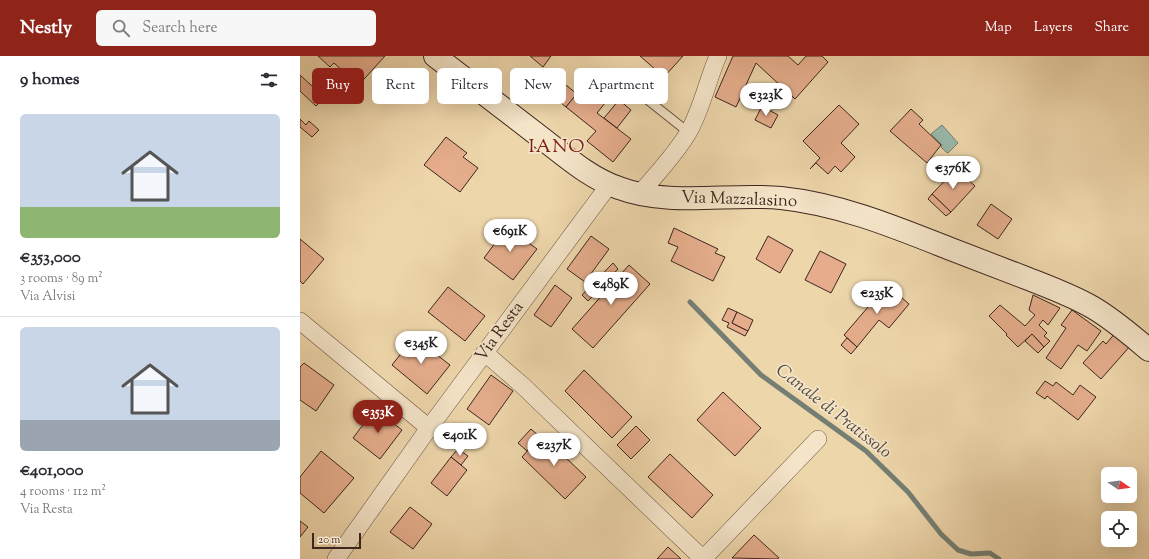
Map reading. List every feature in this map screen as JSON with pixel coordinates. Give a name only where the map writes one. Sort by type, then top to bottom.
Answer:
[{"type":"main road","name":"Via Mazzalasino","points":[[435,56],[560,152],[596,178],[609,185],[640,194],[680,198],[745,196],[782,198],[827,206],[860,216],[891,226],[1057,290],[1110,318],[1149,350]]},
{"type":"street","points":[[640,194],[679,147],[688,132],[698,111],[718,56]]},
{"type":"street","name":"Via Resta","points":[[336,559],[429,428],[609,185]]},
{"type":"street","points":[[302,326],[429,428]]},
{"type":"street","points":[[485,353],[528,391],[703,559],[818,439]]},
{"type":"lane","points":[[653,104],[688,132]]},
{"type":"shaded area","points":[[942,125],[958,143],[948,153],[941,147],[942,145],[931,134]]},
{"type":"building","points":[[318,56],[385,56],[374,68],[372,68],[372,70],[364,79],[364,68],[340,68],[334,63],[330,67]]},
{"type":"building","points":[[530,56],[551,56],[543,67]]},
{"type":"building","points":[[640,56],[683,56],[668,73],[668,68],[654,68]]},
{"type":"building","points":[[733,56],[788,56],[798,65],[806,56],[822,56],[828,62],[795,99],[756,63],[736,107],[715,97]]},
{"type":"building","points":[[300,75],[312,86],[312,102],[300,91]]},
{"type":"building","points":[[566,85],[574,92],[574,98],[566,107],[562,104],[566,104]]},
{"type":"building","points":[[574,97],[574,104],[604,104],[597,113],[631,139],[613,162],[587,141],[596,131],[566,107]]},
{"type":"building","points":[[616,104],[624,104],[631,110],[617,128],[604,118]]},
{"type":"building","points":[[839,105],[859,124],[841,143],[855,157],[841,172],[835,166],[828,174],[816,163],[810,169],[820,158],[803,141]]},
{"type":"building","points":[[762,106],[778,115],[771,128],[755,120]]},
{"type":"building","points":[[911,109],[923,120],[919,124],[941,145],[927,163],[890,131]]},
{"type":"building","points":[[300,119],[306,125],[309,121],[319,130],[312,137],[300,127]]},
{"type":"building","points":[[446,137],[467,153],[463,157],[478,168],[460,192],[424,165]]},
{"type":"building","points":[[962,162],[976,176],[970,182],[956,169]]},
{"type":"building","points":[[956,169],[975,186],[951,212],[932,194]]},
{"type":"building","points":[[932,194],[951,212],[946,216],[928,199]]},
{"type":"building","points":[[991,204],[1012,219],[998,239],[977,225]]},
{"type":"building","points":[[507,227],[537,249],[513,280],[484,258]]},
{"type":"building","points":[[674,228],[718,249],[715,253],[725,257],[713,281],[671,261],[678,247],[668,243]]},
{"type":"building","points":[[591,236],[609,249],[585,282],[567,269]]},
{"type":"building","points":[[768,236],[793,250],[780,273],[756,259]]},
{"type":"building","points":[[300,239],[324,259],[303,284],[300,281]]},
{"type":"building","points":[[820,251],[846,264],[831,293],[805,280]]},
{"type":"building","points":[[613,263],[618,269],[588,301],[582,295]]},
{"type":"building","points":[[629,265],[650,284],[593,348],[572,329]]},
{"type":"building","points":[[555,285],[572,298],[551,327],[534,315]]},
{"type":"building","points":[[887,285],[909,304],[889,328],[879,320],[857,347],[844,335]]},
{"type":"building","points":[[448,287],[485,316],[465,341],[428,312]]},
{"type":"building","points":[[1033,295],[1060,308],[1048,325],[1043,320],[1039,325],[1047,333],[1044,336],[1050,341],[1044,347],[1032,334],[1018,347],[989,316],[1000,305],[1025,326],[1035,315],[1029,310]]},
{"type":"building","points":[[728,308],[737,312],[732,323],[748,331],[745,336],[727,327],[729,323],[722,320]]},
{"type":"building","points":[[1072,310],[1101,331],[1087,351],[1078,345],[1061,369],[1046,358],[1066,328],[1061,325]]},
{"type":"building","points":[[737,312],[753,320],[748,331],[732,323]]},
{"type":"building","points":[[1116,332],[1131,345],[1101,379],[1083,363],[1103,341],[1106,344]]},
{"type":"building","points":[[1032,334],[1044,347],[1038,353],[1025,341]]},
{"type":"building","points":[[414,337],[450,365],[427,394],[392,365]]},
{"type":"building","points":[[847,338],[857,347],[851,354],[841,345]]},
{"type":"building","points":[[304,363],[334,385],[316,411],[300,400],[300,367]]},
{"type":"building","points":[[584,370],[632,417],[612,438],[565,391]]},
{"type":"building","points":[[491,375],[513,391],[489,425],[467,409]]},
{"type":"building","points":[[1045,381],[1053,386],[1056,382],[1073,395],[1080,385],[1096,397],[1078,420],[1047,396],[1045,399],[1036,393]]},
{"type":"building","points":[[723,392],[761,428],[735,456],[697,420]]},
{"type":"building","points":[[375,409],[402,430],[380,459],[353,438]]},
{"type":"building","points":[[636,426],[650,440],[631,459],[617,445]]},
{"type":"building","points":[[531,429],[540,437],[527,451],[518,443]]},
{"type":"building","points":[[542,435],[586,477],[565,499],[522,457]]},
{"type":"building","points":[[458,449],[468,456],[461,465],[451,457]]},
{"type":"building","points":[[321,451],[354,478],[324,513],[300,493],[300,477]]},
{"type":"building","points":[[670,454],[713,495],[692,518],[648,477]]},
{"type":"building","points":[[451,457],[467,470],[447,496],[431,483]]},
{"type":"building","points":[[410,507],[432,524],[413,549],[390,532]]},
{"type":"building","points":[[300,521],[308,527],[300,537]]},
{"type":"building","points":[[754,535],[779,558],[732,558]]},
{"type":"building","points":[[668,547],[681,559],[657,559]]},
{"type":"waterway","name":"Canale di Pratissolo","points":[[690,302],[761,375],[866,451],[908,492],[941,534],[958,550],[971,554],[990,553],[999,559]]},
{"type":"district","name":"IANO","points":[[557,147]]}]
